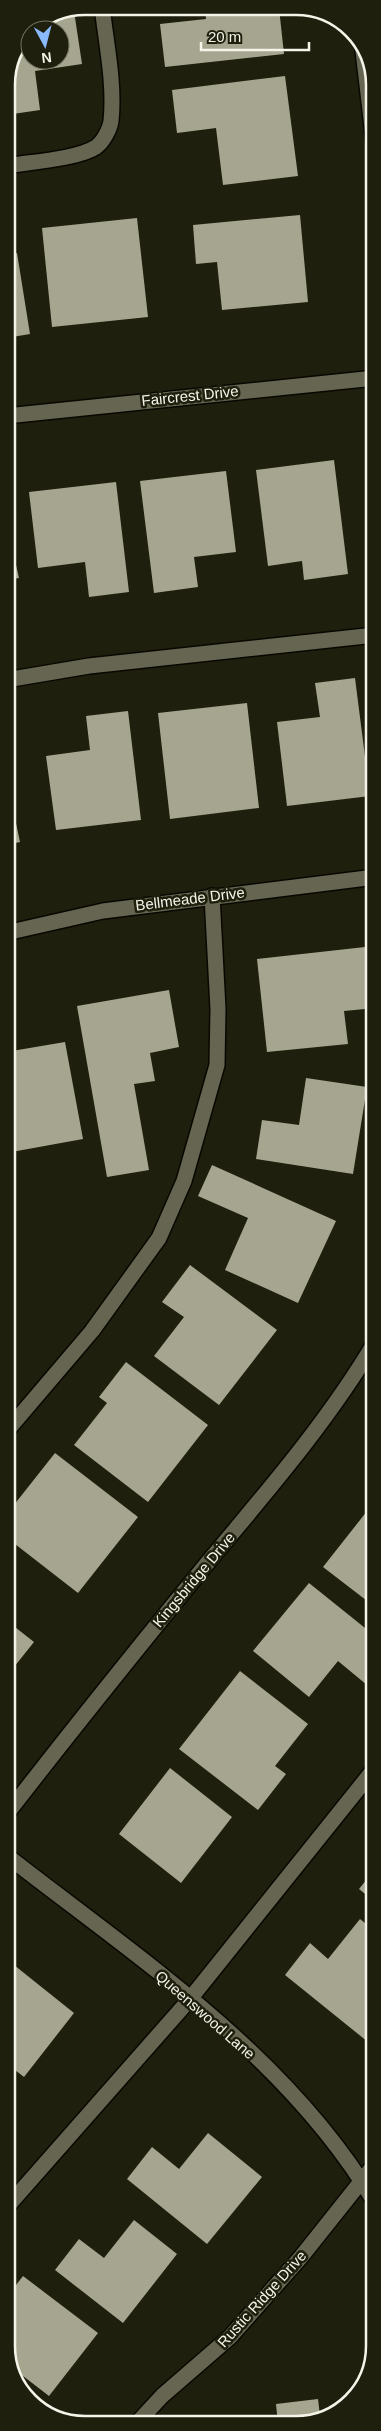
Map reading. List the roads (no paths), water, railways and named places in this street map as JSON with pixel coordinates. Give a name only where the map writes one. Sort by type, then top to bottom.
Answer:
[{"type":"street","points":[[15,164],[78,154],[96,147],[104,139],[111,123],[111,99],[103,15]]},
{"type":"street","name":"Faircrest Drive","points":[[15,415],[366,379]]},
{"type":"street","points":[[15,678],[88,666],[366,636]]},
{"type":"street","name":"Bellmeade Drive","points":[[15,930],[103,911],[366,878]]},
{"type":"street","points":[[15,1421],[92,1331],[159,1238],[184,1181],[217,1065],[218,1009],[212,896]]},
{"type":"street","name":"Kingsbridge Drive","points":[[15,1803],[109,1683],[296,1457],[355,1376],[366,1357]]},
{"type":"street","points":[[15,2198],[190,1999],[366,1779]]},
{"type":"street","name":"Queenswood Lane","points":[[15,1862],[190,1999],[263,2064],[313,2115],[366,2188]]},
{"type":"street","name":"Rustic Ridge Drive","points":[[143,2416],[162,2396],[230,2337],[366,2176]]}]
